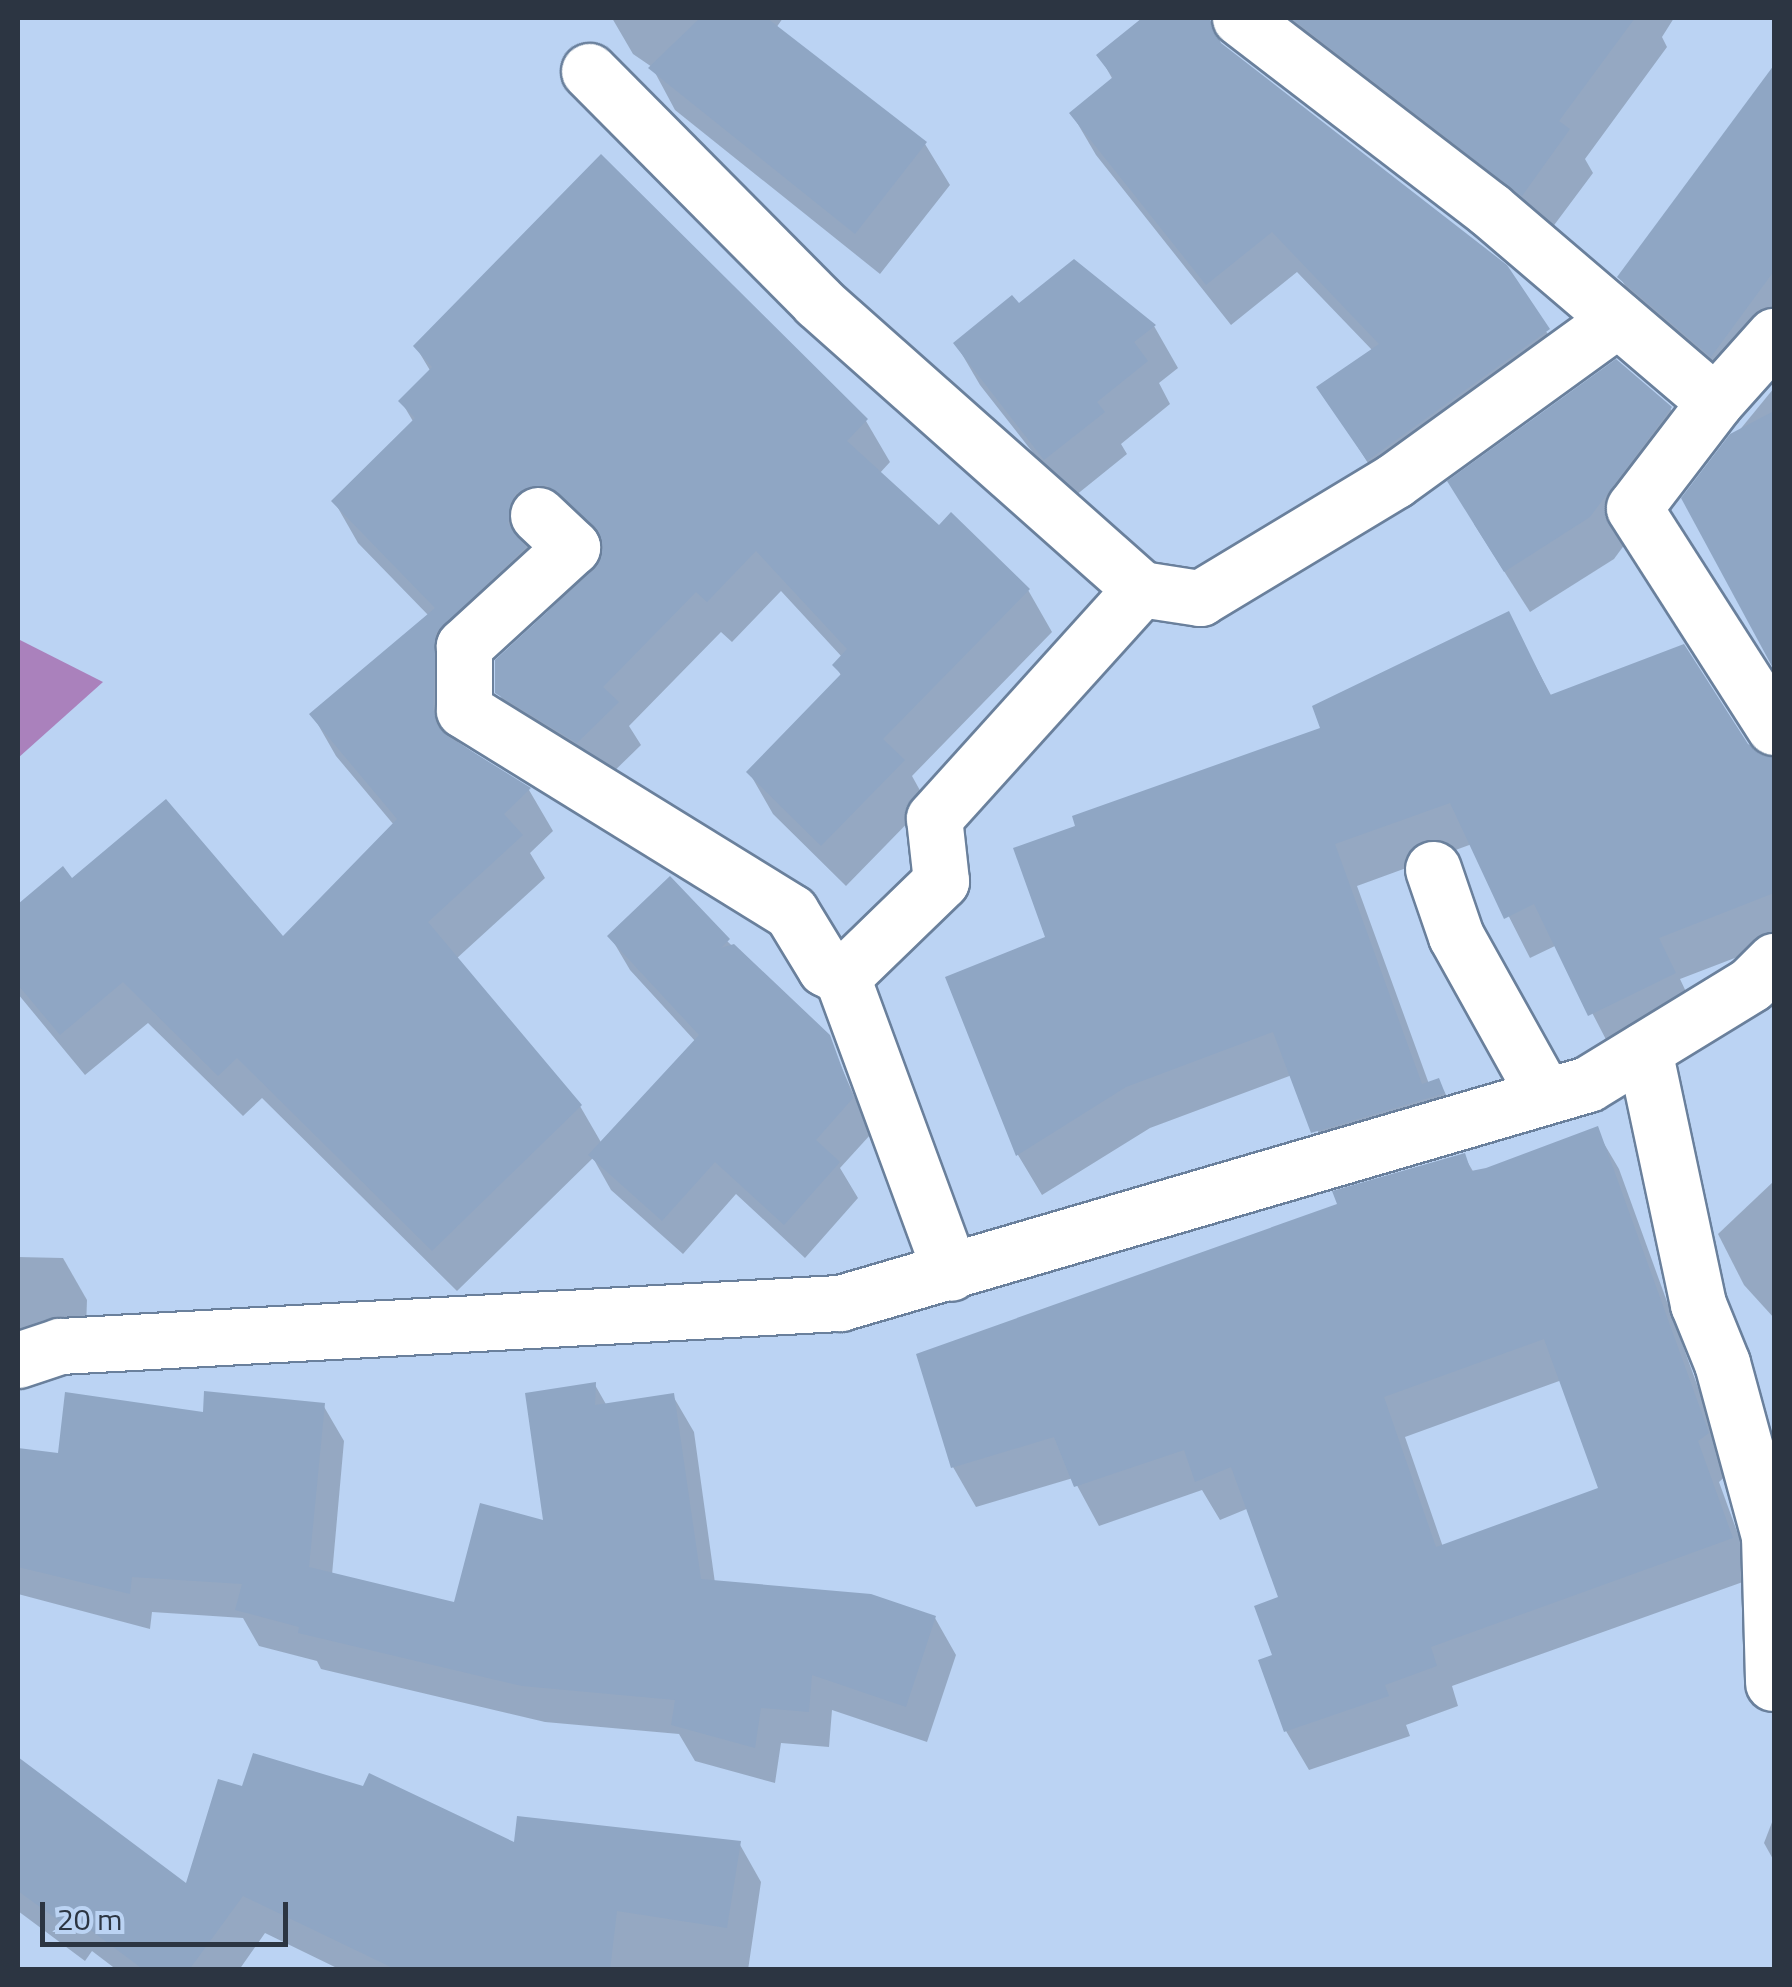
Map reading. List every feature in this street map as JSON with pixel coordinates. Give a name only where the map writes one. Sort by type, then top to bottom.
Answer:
[{"type":"street","points":[[1240,18],[1618,318],[1716,402]]},
{"type":"street","points":[[590,71],[818,302],[1141,589],[1200,598],[1394,481],[1618,318]]},
{"type":"street","points":[[1774,336],[1716,402],[1634,508],[1774,727]]},
{"type":"street","points":[[538,515],[572,547],[464,646],[464,710],[791,912],[825,968],[842,977],[951,1274]]},
{"type":"street","points":[[842,977],[941,881],[934,818],[1141,589]]},
{"type":"street","points":[[1433,870],[1456,936],[1544,1096]]},
{"type":"street","points":[[18,1360],[60,1346],[840,1303],[951,1274],[1588,1084],[1751,984],[1774,961]]},
{"type":"street","points":[[1644,1050],[1698,1304],[1722,1363],[1769,1536],[1773,1683]]},
{"type":"shaded area","points":[[18,639],[103,682],[18,758]]},
{"type":"building","points":[[700,18],[767,18],[927,142],[855,234],[648,68]]},
{"type":"building","points":[[1142,18],[1209,18],[1221,43],[1507,265],[1550,329],[1367,461],[1316,387],[1379,344],[1272,232],[1206,285],[1069,113],[1113,77],[1096,55]]},
{"type":"building","points":[[1291,18],[1635,18],[1559,121],[1570,129],[1522,196]]},
{"type":"building","points":[[1774,65],[1774,271],[1711,357],[1617,277]]},
{"type":"building","points":[[601,154],[868,419],[847,441],[939,525],[951,512],[1030,589],[883,739],[905,760],[821,846],[746,772],[841,674],[832,665],[847,649],[756,551],[707,602],[696,592],[603,687],[619,702],[577,743],[495,693],[495,660],[593,570],[602,540],[546,485],[515,494],[508,523],[526,547],[436,633],[433,710],[447,736],[531,788],[504,814],[523,835],[428,922],[582,1105],[432,1251],[237,1058],[218,1076],[123,982],[60,1035],[18,985],[18,904],[63,866],[72,878],[166,799],[283,936],[397,819],[309,714],[435,608],[331,501],[415,418],[398,401],[432,367],[413,346]]},
{"type":"building","points":[[1074,259],[1156,325],[1134,342],[1148,361],[1097,402],[1105,412],[1044,460],[953,343],[1012,295],[1019,303]]},
{"type":"building","points":[[1616,359],[1672,407],[1590,517],[1504,572],[1447,481]]},
{"type":"building","points":[[1774,411],[1774,670],[1681,498],[1730,434]]},
{"type":"building","points":[[1509,611],[1550,695],[1684,644],[1748,744],[1774,758],[1774,893],[1659,938],[1676,973],[1588,1016],[1534,904],[1504,919],[1450,803],[1335,844],[1422,1084],[1439,1078],[1445,1093],[1311,1133],[1273,1032],[1126,1087],[1016,1156],[945,977],[1045,937],[1013,848],[1075,826],[1072,816],[1320,728],[1312,706]]},
{"type":"building","points":[[670,876],[730,939],[721,948],[734,944],[830,1035],[853,1098],[816,1140],[840,1162],[784,1225],[715,1162],[662,1221],[588,1155],[699,1035],[607,936]]},
{"type":"building","points":[[1598,1126],[1709,1433],[1698,1441],[1733,1538],[1431,1647],[1437,1666],[1385,1685],[1389,1696],[1284,1732],[1258,1660],[1272,1655],[1254,1606],[1278,1597],[1231,1467],[1195,1482],[1184,1450],[1074,1487],[1054,1437],[951,1468],[916,1354],[1337,1204],[1332,1191],[1465,1153],[1471,1171]],"holes":[[[1544,1339],[1598,1488],[1436,1547],[1384,1397]]]},
{"type":"building","points":[[596,1382],[595,1405],[674,1393],[701,1579],[871,1594],[936,1616],[906,1707],[812,1675],[809,1712],[761,1708],[755,1748],[671,1725],[675,1700],[522,1686],[298,1633],[299,1627],[235,1610],[242,1584],[132,1577],[130,1594],[18,1567],[18,1448],[58,1453],[65,1392],[203,1412],[204,1391],[325,1403],[309,1567],[454,1602],[480,1503],[543,1520],[525,1393]]},
{"type":"building","points":[[253,1753],[363,1786],[369,1773],[514,1842],[517,1816],[741,1841],[727,1928],[617,1911],[610,1970],[397,1970],[243,1896],[189,1970],[144,1970],[69,1914],[62,1923],[18,1891],[18,1757],[186,1883],[218,1779],[242,1786]]}]
